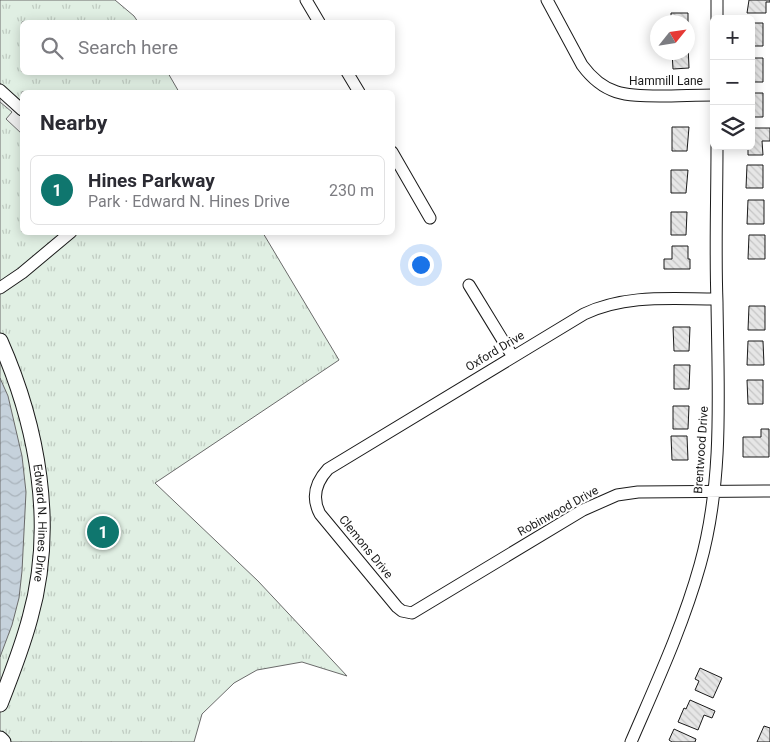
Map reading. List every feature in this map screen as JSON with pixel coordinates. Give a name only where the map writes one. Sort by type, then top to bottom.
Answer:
[{"type":"street","points":[[306,0],[318,20]]},
{"type":"street","name":"Hammill Lane","points":[[547,0],[582,65],[589,74],[607,89],[632,96],[710,95]]},
{"type":"street","points":[[717,0],[717,15]]},
{"type":"street","points":[[349,75],[357,90]]},
{"type":"street","points":[[0,90],[20,108]]},
{"type":"street","name":"Brentwood Drive","points":[[631,742],[678,634],[700,564],[713,490],[716,468],[718,410],[716,299],[717,150]]},
{"type":"street","points":[[395,157],[430,218]]},
{"type":"street","points":[[0,288],[22,273],[67,235]]},
{"type":"street","points":[[469,285],[513,357]]},
{"type":"street","name":"Oxford Drive","points":[[316,491],[322,476],[328,469],[584,314],[607,304],[636,299],[716,299]]},
{"type":"street","name":"Edward N. Hines Drive","points":[[0,341],[19,391],[33,441],[40,488],[42,533],[38,578],[31,617],[0,704]]},
{"type":"street","name":"Robinwood Drive","points":[[407,613],[416,611],[583,510],[617,495],[638,492],[770,490]]},
{"type":"street","name":"Clemons Drive","points":[[316,491],[316,502],[320,514],[397,607],[407,613]]},
{"type":"street","points":[[0,739],[3,742]]},
{"type":"green space","points":[[0,0],[115,0],[137,20],[20,20],[20,75],[169,75],[178,90],[20,90],[20,235],[264,235],[339,360],[155,483],[258,581],[347,676],[302,662],[257,670],[234,683],[202,714],[194,742],[0,742]]},
{"type":"shaded area","points":[[0,83],[20,100],[20,132],[6,119],[12,112],[0,102]]},
{"type":"water","points":[[0,378],[8,396],[22,456],[26,492],[19,598],[12,625],[0,657]]},
{"type":"building","points":[[749,0],[770,0],[770,2],[766,2],[766,13],[747,13]]},
{"type":"building","points":[[671,13],[688,13],[688,15],[671,15]]},
{"type":"building","points":[[755,23],[763,23],[763,46],[755,46]]},
{"type":"building","points":[[755,58],[763,58],[763,82],[755,82]]},
{"type":"building","points":[[672,60],[689,60],[689,68],[673,69]]},
{"type":"building","points":[[755,93],[763,93],[763,117],[755,117]]},
{"type":"building","points":[[672,127],[689,127],[687,151],[672,151]]},
{"type":"building","points":[[755,128],[770,128],[770,141],[762,141],[763,155],[748,155],[748,150],[755,150]]},
{"type":"building","points":[[747,165],[763,165],[763,188],[746,188]]},
{"type":"building","points":[[671,170],[688,170],[686,193],[671,193]]},
{"type":"building","points":[[748,200],[764,200],[764,224],[747,224]]},
{"type":"building","points":[[671,212],[687,212],[686,235],[671,235]]},
{"type":"building","points":[[749,235],[765,235],[765,259],[748,259]]},
{"type":"building","points":[[672,246],[688,246],[690,269],[664,269],[664,259],[672,259]]},
{"type":"building","points":[[749,306],[765,306],[765,330],[748,330]]},
{"type":"building","points":[[673,327],[690,327],[689,351],[674,351]]},
{"type":"building","points":[[748,341],[763,341],[764,365],[747,365]]},
{"type":"building","points":[[674,365],[690,365],[689,389],[674,389]]},
{"type":"building","points":[[747,380],[763,380],[763,404],[748,404]]},
{"type":"building","points":[[673,406],[689,406],[688,429],[673,429]]},
{"type":"building","points":[[761,429],[769,429],[769,457],[743,457],[743,437],[761,437]]},
{"type":"building","points":[[671,436],[687,436],[688,460],[672,460]]},
{"type":"building","points":[[700,668],[722,678],[713,698],[695,690],[699,681],[695,679]]},
{"type":"building","points":[[690,700],[715,711],[712,718],[704,715],[698,730],[678,722]]},
{"type":"building","points":[[764,726],[770,728],[770,742],[757,742]]},
{"type":"building","points":[[674,729],[696,739],[695,742],[672,742],[669,740]]},
{"type":"place","name":"Hines Parkway","points":[[103,532]]}]
